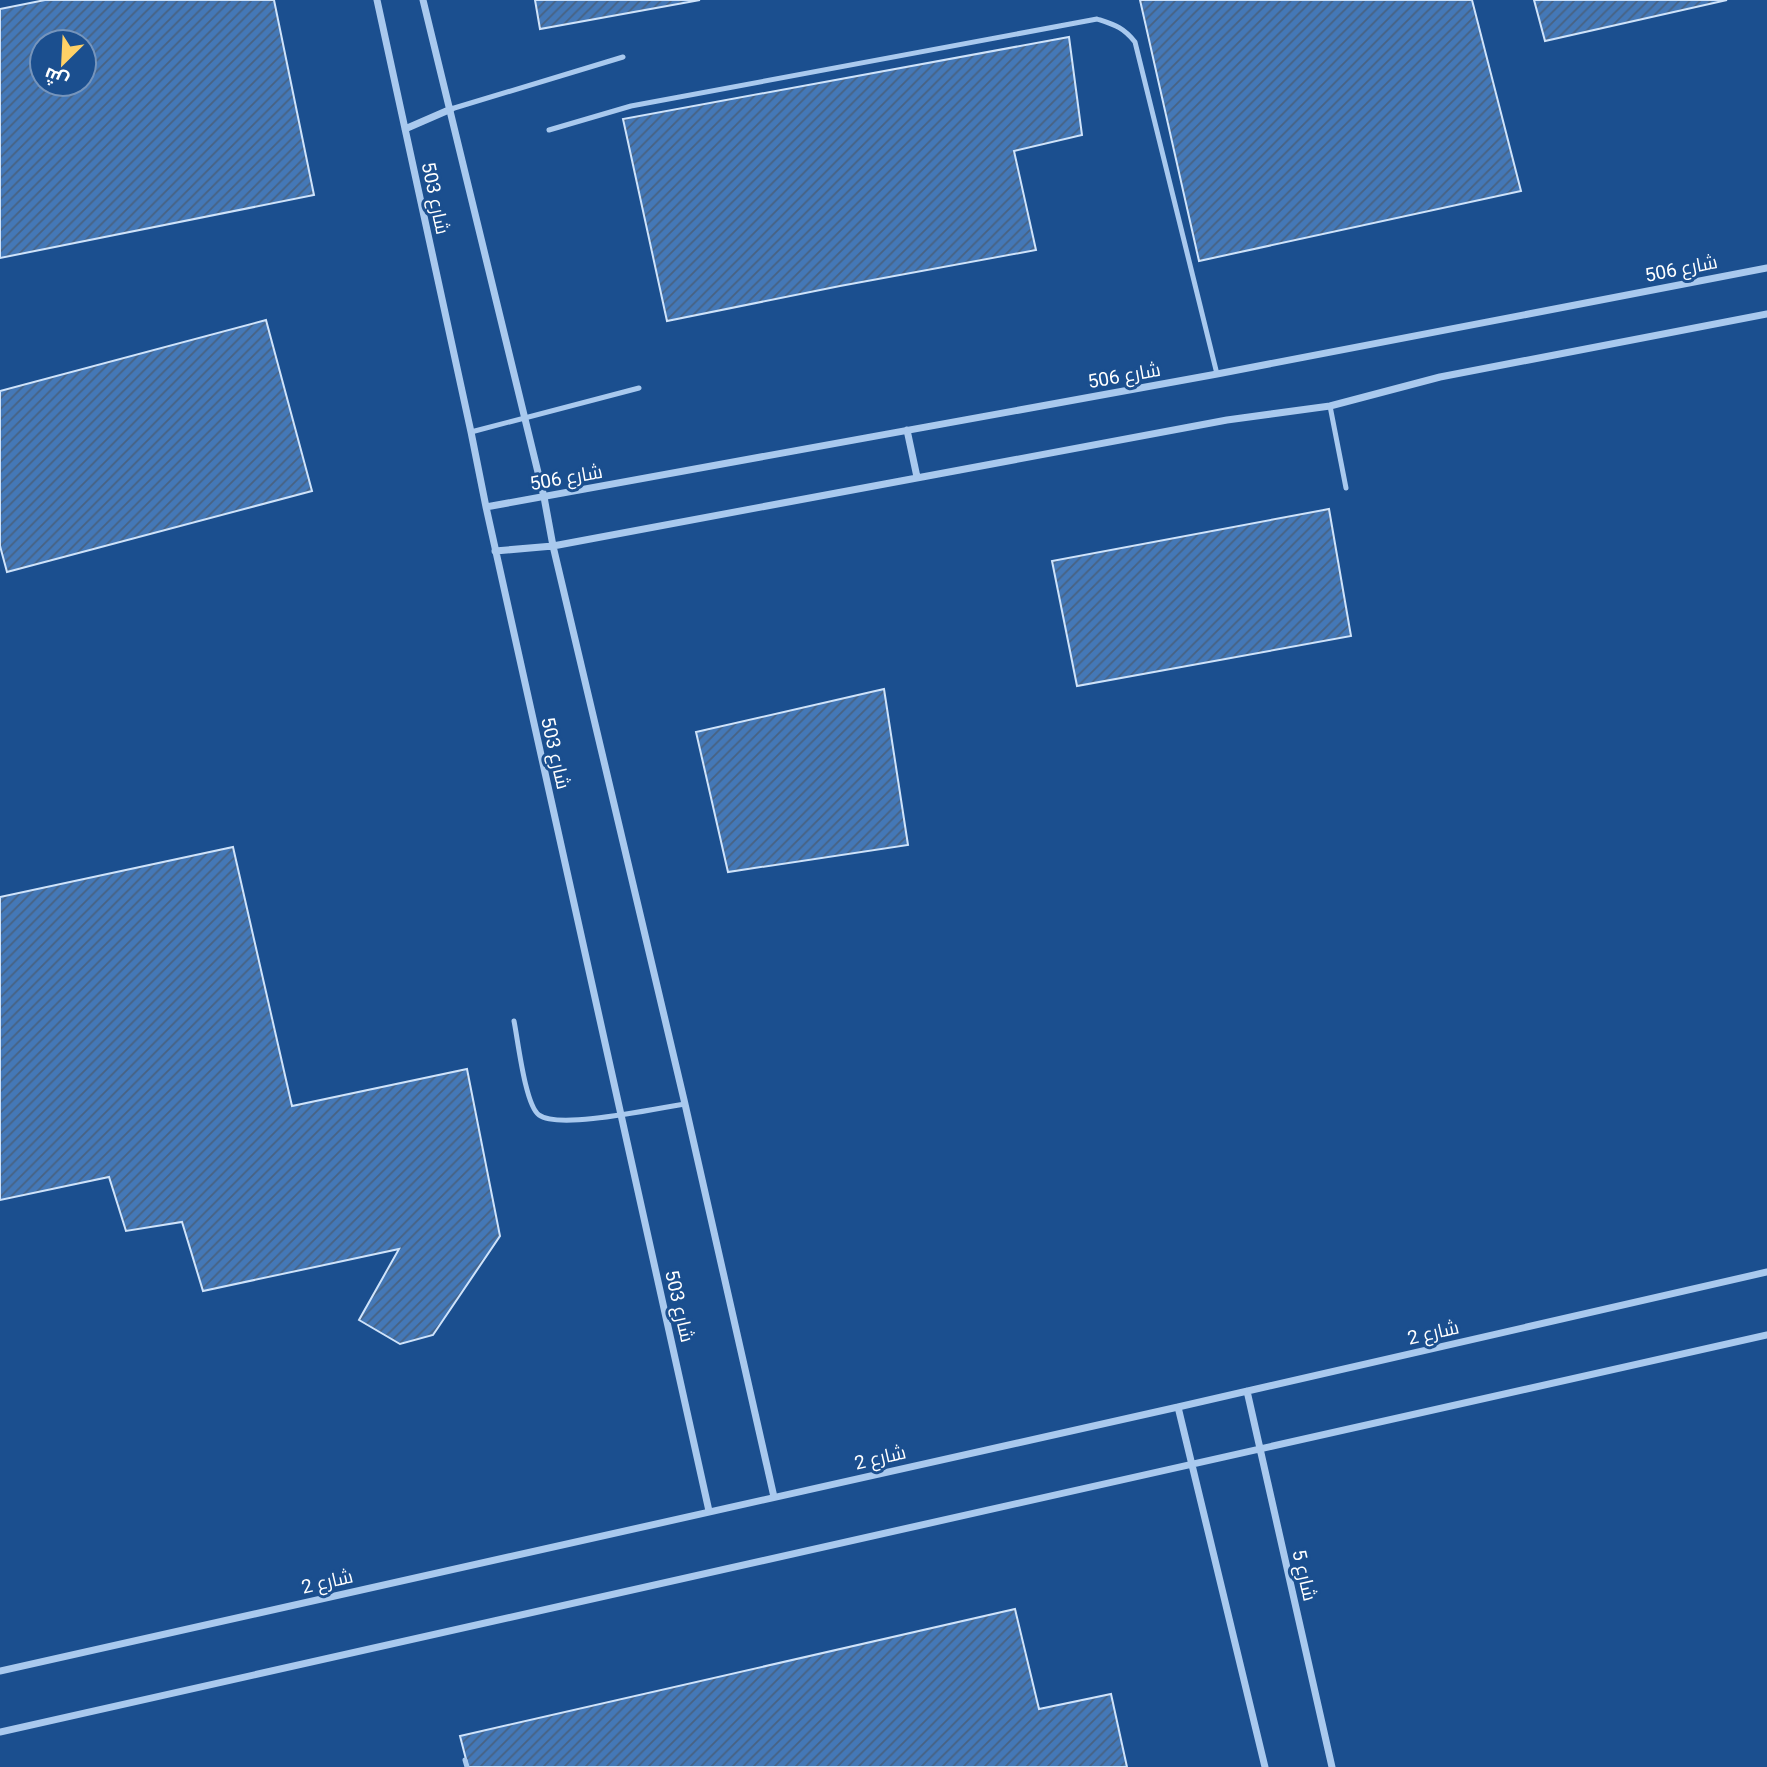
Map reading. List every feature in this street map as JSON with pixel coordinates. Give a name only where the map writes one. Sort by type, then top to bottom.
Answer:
[{"type":"street","name":"شارع 503","points":[[377,0],[495,551],[709,1511]]},
{"type":"street","name":"شارع 503","points":[[423,0],[544,497],[553,546],[685,1104],[774,1497]]},
{"type":"street","points":[[405,130],[451,110]]},
{"type":"street","name":"شارع 506","points":[[486,507],[1217,374],[1767,268]]},
{"type":"street","points":[[495,551],[553,546],[917,477],[1330,405],[1440,377],[1767,314]]},
{"type":"street","points":[[907,430],[917,477]]},
{"type":"street","name":"شارع 2","points":[[0,1671],[1767,1272]]},
{"type":"street","points":[[0,1732],[1767,1335]]},
{"type":"street","name":"شارع 5","points":[[1247,1391],[1332,1767]]},
{"type":"street","points":[[1178,1407],[1265,1767]]},
{"type":"lane","points":[[549,130],[631,106],[1097,19],[1116,25],[1126,31],[1135,42],[1217,374]]},
{"type":"lane","points":[[451,110],[623,57]]},
{"type":"lane","points":[[471,432],[639,388]]},
{"type":"lane","points":[[1330,405],[1346,488]]},
{"type":"lane","points":[[514,1021],[529,1100],[539,1115],[557,1121],[621,1115],[685,1104]]},
{"type":"building","points":[[45,0],[274,0],[314,195],[0,258],[0,9]]},
{"type":"building","points":[[535,0],[700,0],[540,29]]},
{"type":"building","points":[[1140,0],[1472,0],[1521,191],[1199,261]]},
{"type":"building","points":[[1534,0],[1727,0],[1545,41]]},
{"type":"building","points":[[1069,37],[1082,135],[1014,151],[1036,250],[667,321],[623,119]]},
{"type":"building","points":[[266,320],[312,491],[7,572],[0,546],[0,391]]},
{"type":"building","points":[[1329,509],[1351,636],[1077,686],[1052,561]]},
{"type":"building","points":[[884,689],[908,845],[728,872],[696,732]]},
{"type":"building","points":[[233,847],[292,1106],[467,1069],[500,1236],[433,1335],[400,1344],[359,1320],[399,1249],[203,1291],[182,1222],[126,1231],[109,1177],[0,1200],[0,897]]},
{"type":"building","points":[[1015,1609],[1039,1709],[1111,1694],[1127,1767],[468,1767],[460,1736]]}]
